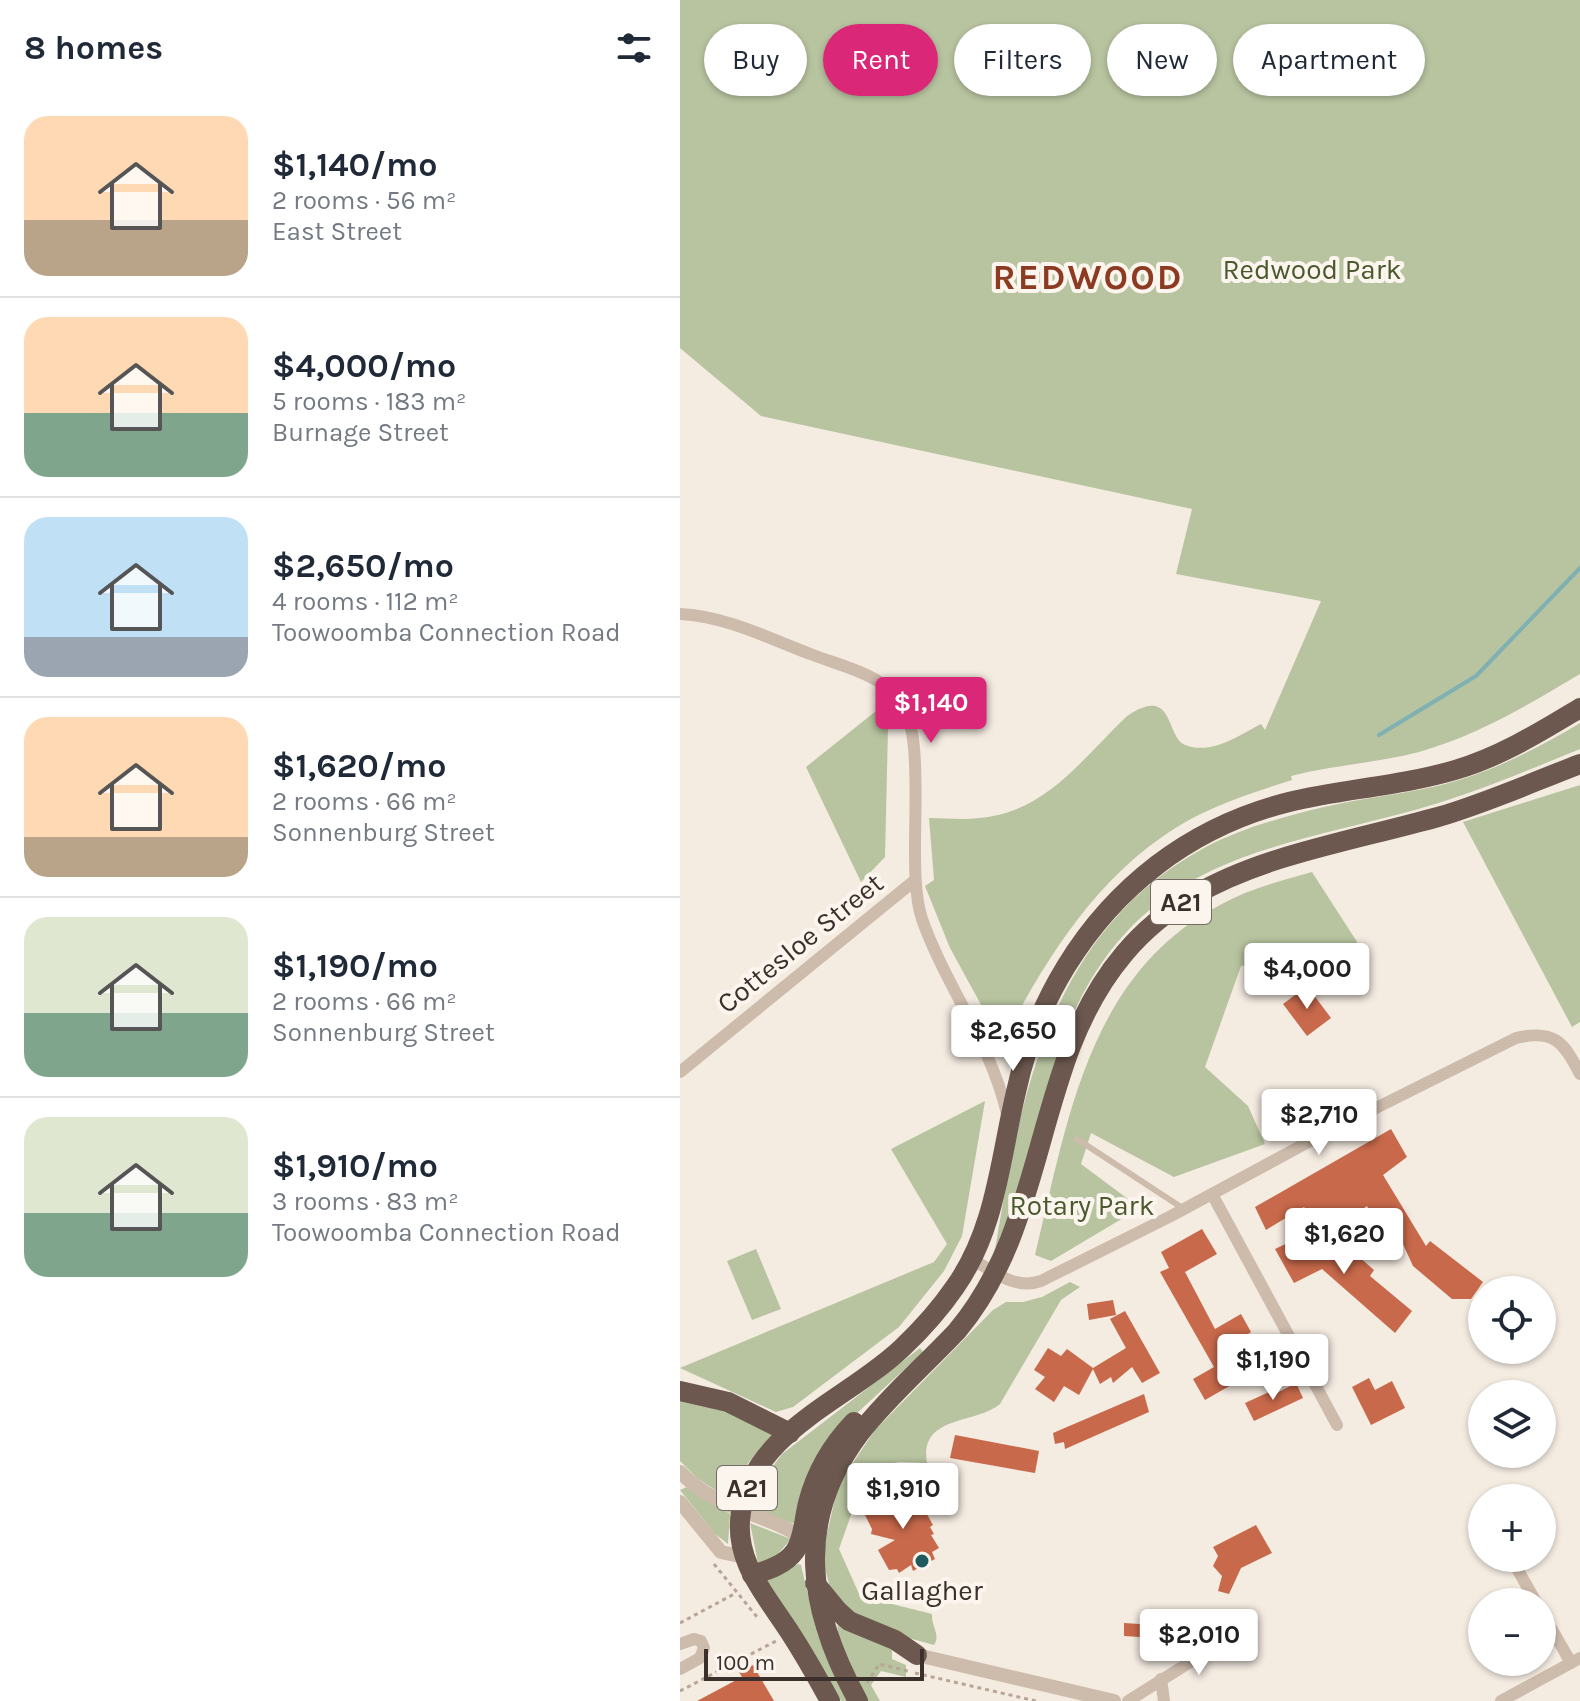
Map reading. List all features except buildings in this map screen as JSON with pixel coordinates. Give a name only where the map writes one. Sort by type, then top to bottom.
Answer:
[{"type":"highway","name":"A21","points":[[830,1701],[748,1566],[740,1536],[741,1512],[748,1485],[759,1465],[790,1433],[901,1349],[942,1305],[972,1259],[994,1199],[1021,1069],[1044,1007],[1074,953],[1104,914],[1156,866],[1194,841],[1241,817],[1287,803],[1466,766],[1503,752],[1580,708]]},
{"type":"highway","name":"A21","points":[[808,1541],[813,1489],[829,1452],[858,1418],[879,1411],[969,1317],[996,1273],[1027,1196],[1078,1029],[1119,960],[1155,922],[1199,891],[1246,869],[1442,816],[1580,764]]},
{"type":"highway","points":[[680,1391],[728,1402],[790,1433]]},
{"type":"highway","points":[[748,1566],[785,1561],[808,1541],[817,1602],[827,1635],[862,1692]]},
{"type":"highway","points":[[815,1583],[849,1621],[895,1640],[917,1655]]},
{"type":"street","points":[[680,614],[713,618],[749,630],[873,679],[897,695],[912,726],[914,881],[922,917],[937,954],[988,1053],[1009,1125]]},
{"type":"street","name":"Cottesloe Street","points":[[680,1072],[914,881]]},
{"type":"street","points":[[972,1259],[1020,1284],[1041,1281],[1516,1038],[1546,1036],[1566,1048],[1580,1074]]},
{"type":"street","points":[[1212,1194],[1337,1425]]},
{"type":"street","points":[[680,1472],[712,1499],[808,1541]]},
{"type":"street","points":[[680,1502],[721,1552],[748,1566]]},
{"type":"street","points":[[1501,1701],[1575,1660],[1556,1632]]},
{"type":"street","points":[[680,1644],[694,1639],[701,1641],[704,1648],[700,1658],[680,1669]]},
{"type":"street","points":[[1128,1701],[1219,1644]]},
{"type":"street","points":[[917,1655],[1114,1701]]},
{"type":"street","points":[[1161,1679],[1164,1701]]},
{"type":"lane","points":[[1077,1139],[1184,1209]]},
{"type":"path","points":[[708,1557],[765,1626]]},
{"type":"path","points":[[680,1623],[736,1593]]},
{"type":"path","points":[[680,1691],[777,1640],[771,1633]]},
{"type":"path","points":[[862,1692],[879,1664],[1036,1701]]},
{"type":"green space","name":"Redwood Park","points":[[680,0],[1580,0],[1580,674],[1502,718],[1441,745],[1403,756],[1291,776],[1292,780],[1227,802],[1189,820],[1129,863],[1079,917],[1038,978],[1002,1043],[950,948],[925,886],[934,880],[929,818],[979,818],[1024,806],[1061,781],[1126,717],[1142,708],[1153,706],[1161,709],[1179,740],[1195,747],[1224,743],[1261,724],[1265,730],[1321,601],[1176,574],[1192,509],[761,416],[680,348]]},
{"type":"green space","points":[[876,711],[888,729],[885,857],[861,882],[806,767]]},
{"type":"green space","points":[[1580,723],[1580,749],[1436,804],[1313,836],[1221,866],[1179,888],[1141,917],[1107,955],[1074,1013],[1021,1188],[995,1250],[1017,1133],[1032,1076],[1052,1022],[1077,971],[1110,924],[1152,883],[1204,848],[1247,829],[1324,807],[1423,789],[1475,775],[1546,743]]},
{"type":"green space","points":[[1580,785],[1580,1022],[1572,1027],[1463,822]]},
{"type":"green space","name":"Rotary Park","points":[[1312,872],[1359,945],[1241,966],[1205,1067],[1248,1106],[1265,1144],[1174,1177],[1091,1133],[1081,1164],[1140,1208],[1051,1261],[1035,1255],[1059,1155],[1090,1057],[1111,1012],[1139,971],[1175,935],[1220,905],[1253,890]]},
{"type":"green space","points":[[985,1101],[962,1236],[944,1271],[899,1327],[793,1407],[776,1412],[680,1368],[934,1262],[947,1244],[891,1149]]},
{"type":"green space","points":[[756,1249],[781,1309],[752,1320],[727,1261]]},
{"type":"green space","points":[[1070,1282],[1080,1287],[1061,1300],[1000,1404],[989,1411],[951,1423],[931,1436],[927,1463],[900,1462],[868,1467],[839,1549],[860,1596],[932,1614],[936,1638],[934,1645],[898,1635],[855,1617],[830,1588],[825,1568],[825,1543],[836,1494],[846,1473],[875,1430],[993,1310],[1006,1302],[1042,1297]]},
{"type":"green space","points":[[920,1348],[923,1352],[855,1415],[798,1525],[752,1510],[760,1484],[782,1454]]},
{"type":"green space","points":[[680,1398],[720,1405],[774,1434],[748,1463],[732,1501],[697,1478],[680,1461]]},
{"type":"green space","points":[[687,1487],[730,1514],[728,1544],[715,1534],[680,1490]]},
{"type":"green space","points":[[750,1523],[791,1539],[775,1557],[758,1563]]},
{"type":"green space","points":[[801,1565],[817,1633],[848,1701],[841,1701],[765,1577]]},
{"type":"green space","points":[[837,1623],[883,1642],[892,1650],[892,1659],[906,1665],[906,1677],[881,1671],[871,1685],[880,1701],[867,1701],[839,1642]]},
{"type":"waterway","points":[[1379,735],[1476,676],[1580,568]]},
{"type":"place","name":"Gallagher","points":[[922,1561]]},
{"type":"district","name":"REDWOOD","points":[[1088,277]]}]
